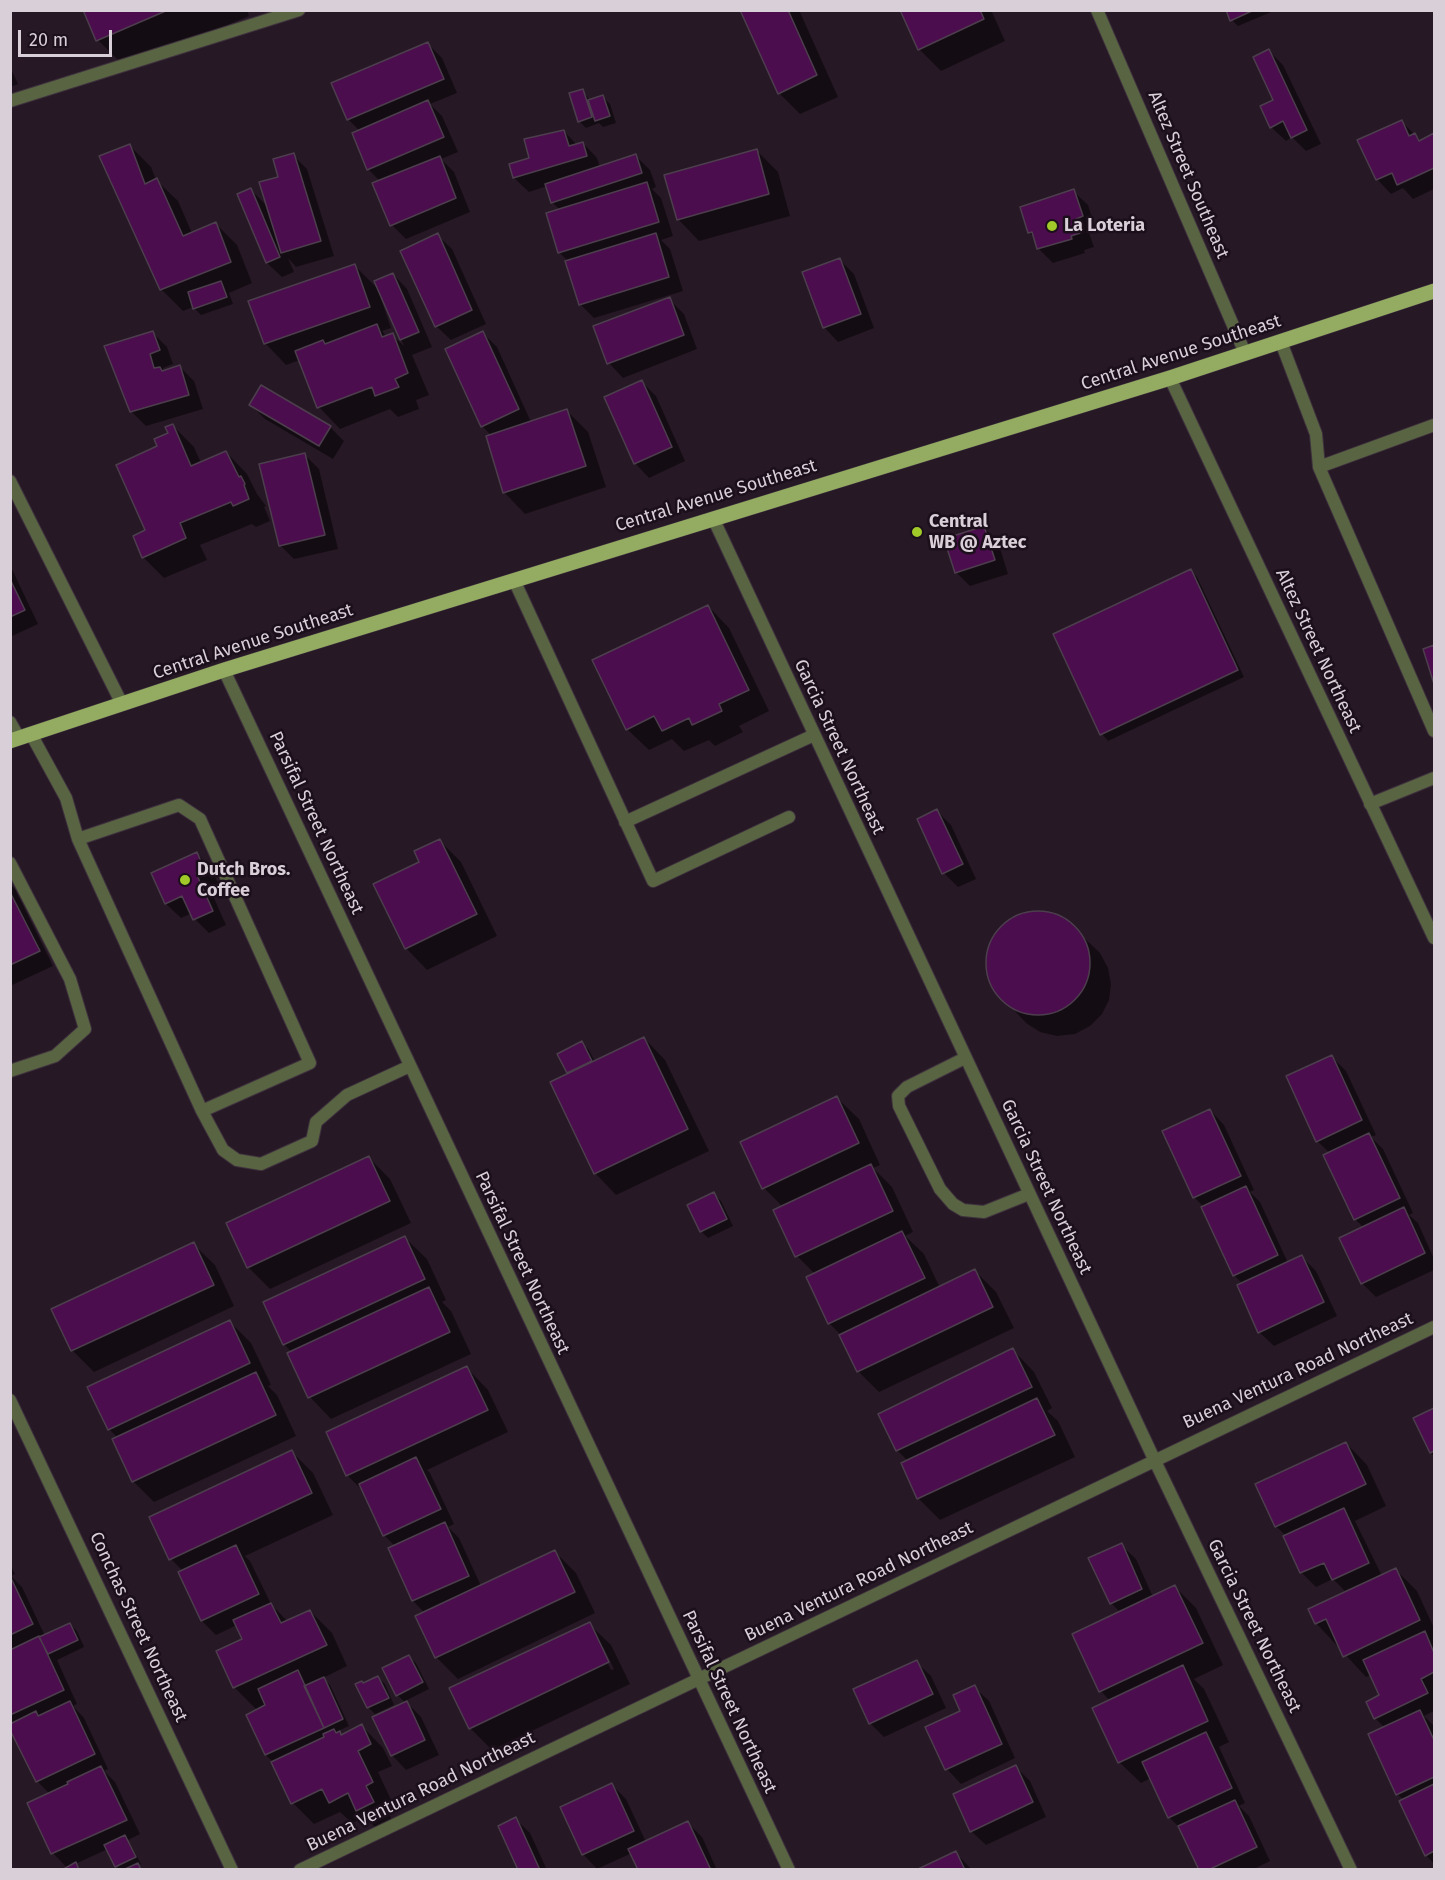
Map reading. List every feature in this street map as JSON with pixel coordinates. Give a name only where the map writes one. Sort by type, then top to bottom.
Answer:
[{"type":"main road","name":"Central Avenue Southeast","points":[[20,737],[224,670],[1170,378],[1434,291]]},
{"type":"street","points":[[10,101],[299,10]]},
{"type":"street","name":"Altez Street Southeast","points":[[1097,10],[1245,353]]},
{"type":"street","points":[[1281,342],[1316,434],[1319,467],[1434,731]]},
{"type":"street","name":"Altez Street Northeast","points":[[1170,378],[1434,938]]},
{"type":"street","points":[[1319,467],[1434,425]]},
{"type":"street","points":[[10,481],[122,704]]},
{"type":"street","name":"Garcia Street Northeast","points":[[713,518],[1154,1459],[1351,1869]]},
{"type":"street","points":[[514,580],[653,881],[789,817]]},
{"type":"street","name":"Parsifal Street Northeast","points":[[224,670],[789,1869]]},
{"type":"street","points":[[10,722],[66,798],[78,839],[202,1111],[223,1150],[237,1160],[261,1164],[312,1141],[316,1122],[347,1095],[410,1066]]},
{"type":"street","points":[[626,822],[814,735]]},
{"type":"street","points":[[1370,804],[1434,778]]},
{"type":"street","points":[[78,839],[179,805],[200,819],[310,1063],[202,1111]]},
{"type":"street","points":[[10,863],[70,979],[85,1029],[55,1056],[10,1071]]},
{"type":"street","points":[[965,1058],[907,1087],[898,1096],[899,1106],[940,1189],[953,1204],[963,1210],[984,1212],[1029,1194]]},
{"type":"street","name":"Buena Ventura Road Northeast","points":[[300,1869],[1434,1327]]},
{"type":"street","name":"Conchas Street Northeast","points":[[10,1400],[232,1869]]},
{"type":"building","points":[[83,10],[168,10],[96,41]]},
{"type":"building","points":[[740,10],[788,10],[817,75],[778,94]]},
{"type":"building","points":[[900,10],[980,10],[984,19],[918,50]]},
{"type":"building","points":[[1226,10],[1254,10],[1230,21]]},
{"type":"building","points":[[428,42],[444,79],[347,120],[331,83]]},
{"type":"building","points":[[1269,49],[1307,130],[1291,138],[1283,121],[1270,128],[1260,106],[1273,100],[1253,57]]},
{"type":"building","points":[[583,89],[592,117],[578,122],[569,93]]},
{"type":"building","points":[[603,95],[610,116],[595,121],[588,100]]},
{"type":"building","points":[[428,100],[444,137],[367,170],[352,133]]},
{"type":"building","points":[[1402,120],[1409,136],[1415,133],[1419,141],[1434,133],[1434,168],[1397,185],[1392,173],[1376,180],[1357,140]]},
{"type":"building","points":[[564,130],[569,146],[583,142],[587,156],[513,178],[509,164],[529,158],[524,139]]},
{"type":"building","points":[[130,144],[145,184],[157,178],[183,236],[216,222],[231,262],[160,290],[99,156]]},
{"type":"building","points":[[757,149],[769,194],[677,220],[664,175]]},
{"type":"building","points":[[294,153],[321,241],[281,253],[259,182],[278,177],[273,159]]},
{"type":"building","points":[[636,154],[642,173],[551,203],[545,184]]},
{"type":"building","points":[[440,156],[456,198],[390,226],[372,183]]},
{"type":"building","points":[[647,182],[659,222],[558,253],[546,213]]},
{"type":"building","points":[[251,188],[280,257],[266,263],[237,194]]},
{"type":"building","name":"La Loteria","points":[[1074,189],[1083,216],[1076,219],[1080,233],[1071,236],[1072,239],[1037,249],[1032,232],[1028,233],[1020,207]]},
{"type":"building","points":[[438,233],[472,310],[435,327],[400,251]]},
{"type":"building","points":[[656,233],[669,277],[579,305],[565,261]]},
{"type":"building","points":[[840,258],[861,314],[823,328],[802,272]]},
{"type":"building","points":[[355,264],[370,307],[264,344],[248,301]]},
{"type":"building","points":[[393,273],[419,332],[400,340],[374,281]]},
{"type":"building","points":[[221,281],[227,297],[193,309],[188,292]]},
{"type":"building","points":[[670,297],[684,335],[607,364],[593,326]]},
{"type":"building","points":[[377,324],[382,337],[393,333],[408,373],[395,379],[399,387],[375,396],[372,387],[317,408],[295,351],[323,340],[325,344]]},
{"type":"building","points":[[153,331],[160,350],[150,354],[154,368],[160,367],[162,371],[180,365],[189,395],[130,412],[104,346]]},
{"type":"building","points":[[483,331],[519,409],[481,427],[445,349]]},
{"type":"building","points":[[642,380],[672,447],[634,464],[604,397]]},
{"type":"building","points":[[261,385],[331,426],[319,446],[249,405]]},
{"type":"building","points":[[567,409],[586,466],[503,493],[486,436]]},
{"type":"building","points":[[173,424],[191,466],[226,451],[245,484],[249,499],[233,506],[231,502],[180,523],[186,538],[142,558],[133,536],[145,530],[116,465],[157,446],[154,439],[168,433],[165,427]]},
{"type":"building","points":[[305,453],[325,535],[279,546],[259,464]]},
{"type":"building","points":[[984,526],[995,560],[955,573],[944,539]]},
{"type":"building","points":[[1191,569],[1238,670],[1100,735],[1053,634]]},
{"type":"building","points":[[10,579],[25,610],[10,617]]},
{"type":"building","points":[[708,605],[749,690],[719,704],[722,711],[692,725],[689,718],[662,731],[654,716],[626,730],[592,660]]},
{"type":"building","points":[[1434,645],[1434,684],[1423,649]]},
{"type":"building","points":[[937,809],[963,864],[942,874],[917,819]]},
{"type":"building","points":[[440,839],[477,914],[405,949],[373,884],[419,862],[414,851]]},
{"type":"building","points":[[197,852],[204,869],[196,873],[213,911],[193,920],[182,896],[165,904],[151,873]]},
{"type":"building","points":[[10,892],[40,951],[10,965]]},
{"type":"building","points":[[1038,911],[1058,915],[1075,926],[1086,943],[1090,963],[1086,983],[1075,1000],[1058,1011],[1038,1015],[1018,1011],[1001,1000],[990,983],[986,963],[990,943],[1001,926],[1018,915]]},
{"type":"building","points":[[644,1037],[688,1129],[594,1174],[550,1082]]},
{"type":"building","points":[[582,1041],[592,1061],[567,1073],[557,1054]]},
{"type":"building","points":[[1332,1055],[1362,1120],[1316,1142],[1286,1076]]},
{"type":"building","points":[[837,1096],[859,1143],[762,1189],[740,1142]]},
{"type":"building","points":[[1210,1109],[1241,1176],[1193,1198],[1162,1131]]},
{"type":"building","points":[[1369,1133],[1400,1198],[1354,1220],[1323,1155]]},
{"type":"building","points":[[369,1156],[390,1201],[247,1268],[226,1223]]},
{"type":"building","points":[[871,1164],[893,1211],[795,1257],[773,1210]]},
{"type":"building","points":[[1246,1186],[1278,1255],[1233,1276],[1201,1207]]},
{"type":"building","points":[[714,1192],[727,1219],[700,1232],[687,1205]]},
{"type":"building","points":[[1404,1207],[1425,1253],[1361,1284],[1339,1238]]},
{"type":"building","points":[[902,1231],[925,1278],[828,1324],[806,1277]]},
{"type":"building","points":[[405,1236],[425,1279],[283,1345],[263,1302]]},
{"type":"building","points":[[194,1242],[214,1285],[71,1351],[51,1309]]},
{"type":"building","points":[[1302,1255],[1324,1302],[1258,1333],[1237,1285]]},
{"type":"building","points":[[975,1269],[993,1307],[857,1372],[839,1335]]},
{"type":"building","points":[[429,1287],[450,1332],[308,1398],[287,1353]]},
{"type":"building","points":[[230,1320],[250,1363],[108,1430],[87,1387]]},
{"type":"building","points":[[1013,1348],[1032,1387],[896,1451],[878,1414]]},
{"type":"building","points":[[467,1366],[488,1410],[346,1476],[326,1432]]},
{"type":"building","points":[[256,1372],[276,1415],[132,1482],[112,1439]]},
{"type":"building","points":[[1037,1398],[1055,1435],[917,1499],[901,1463]]},
{"type":"building","points":[[1434,1408],[1434,1451],[1430,1453],[1413,1418]]},
{"type":"building","points":[[1346,1442],[1366,1484],[1275,1527],[1255,1484]]},
{"type":"building","points":[[292,1450],[312,1493],[169,1560],[149,1517]]},
{"type":"building","points":[[416,1457],[441,1509],[383,1536],[359,1484]]},
{"type":"building","points":[[1344,1508],[1369,1563],[1332,1580],[1324,1563],[1300,1573],[1283,1536]]},
{"type":"building","points":[[445,1522],[469,1576],[412,1601],[388,1548]]},
{"type":"building","points":[[1122,1543],[1142,1589],[1110,1604],[1088,1558]]},
{"type":"building","points":[[236,1545],[259,1594],[201,1621],[178,1572]]},
{"type":"building","points":[[555,1550],[575,1592],[435,1658],[415,1616]]},
{"type":"building","points":[[1396,1568],[1420,1620],[1343,1657],[1326,1619],[1315,1624],[1308,1609]]},
{"type":"building","points":[[10,1576],[33,1624],[10,1635]]},
{"type":"building","points":[[1175,1585],[1203,1643],[1099,1692],[1072,1634]]},
{"type":"building","points":[[271,1603],[281,1623],[310,1610],[327,1645],[233,1688],[216,1651],[242,1639],[233,1620]]},
{"type":"building","points":[[590,1622],[609,1662],[469,1729],[449,1688]]},
{"type":"building","points":[[70,1623],[78,1640],[48,1654],[39,1637]]},
{"type":"building","points":[[1425,1631],[1434,1653],[1434,1672],[1421,1679],[1428,1693],[1374,1719],[1366,1702],[1379,1695],[1363,1660]]},
{"type":"building","points":[[39,1636],[64,1690],[10,1715],[10,1650]]},
{"type":"building","points":[[409,1655],[423,1682],[396,1696],[382,1668]]},
{"type":"building","points":[[917,1660],[933,1694],[869,1724],[853,1689]]},
{"type":"building","points":[[1183,1665],[1208,1721],[1118,1763],[1092,1708]]},
{"type":"building","points":[[298,1670],[324,1728],[265,1755],[246,1715],[265,1705],[258,1689]]},
{"type":"building","points":[[378,1676],[389,1698],[367,1708],[355,1684]]},
{"type":"building","points":[[324,1677],[343,1719],[324,1728],[304,1686]]},
{"type":"building","points":[[975,1685],[1002,1744],[945,1770],[925,1727],[960,1711],[953,1695]]},
{"type":"building","points":[[70,1701],[95,1754],[36,1782],[10,1730],[10,1724],[36,1711],[38,1716]]},
{"type":"building","points":[[407,1701],[425,1740],[391,1756],[372,1717]]},
{"type":"building","points":[[1420,1710],[1434,1740],[1434,1777],[1396,1795],[1368,1734]]},
{"type":"building","points":[[362,1724],[371,1744],[358,1751],[373,1782],[366,1786],[374,1802],[356,1811],[348,1793],[329,1803],[322,1789],[291,1804],[271,1762],[324,1737],[323,1734],[334,1729],[336,1733],[340,1731],[341,1735]]},
{"type":"building","points":[[1206,1732],[1232,1788],[1168,1818],[1142,1762]]},
{"type":"building","points":[[1016,1765],[1033,1802],[970,1832],[953,1794]]},
{"type":"building","points":[[101,1766],[127,1820],[51,1854],[27,1803]]},
{"type":"building","points":[[612,1783],[634,1831],[582,1855],[560,1807]]},
{"type":"building","points":[[1434,1784],[1434,1851],[1425,1856],[1399,1801]]},
{"type":"building","points":[[1235,1800],[1257,1847],[1208,1870],[1199,1870],[1178,1826]]},
{"type":"building","points":[[516,1817],[540,1870],[518,1870],[498,1826]]},
{"type":"building","points":[[688,1821],[711,1870],[638,1870],[628,1849]]},
{"type":"building","points":[[125,1835],[136,1857],[115,1867],[104,1845]]},
{"type":"building","points":[[956,1851],[965,1870],[916,1870]]},
{"type":"building","points":[[76,1862],[79,1870],[62,1870]]},
{"type":"building","points":[[138,1863],[141,1870],[123,1870]]},
{"type":"place","name":"La Loteria","points":[[1052,226]]},
{"type":"place","name":"Central WB @ Aztec","points":[[917,532]]},
{"type":"place","name":"Dutch Bros. Coffee","points":[[185,880]]}]
